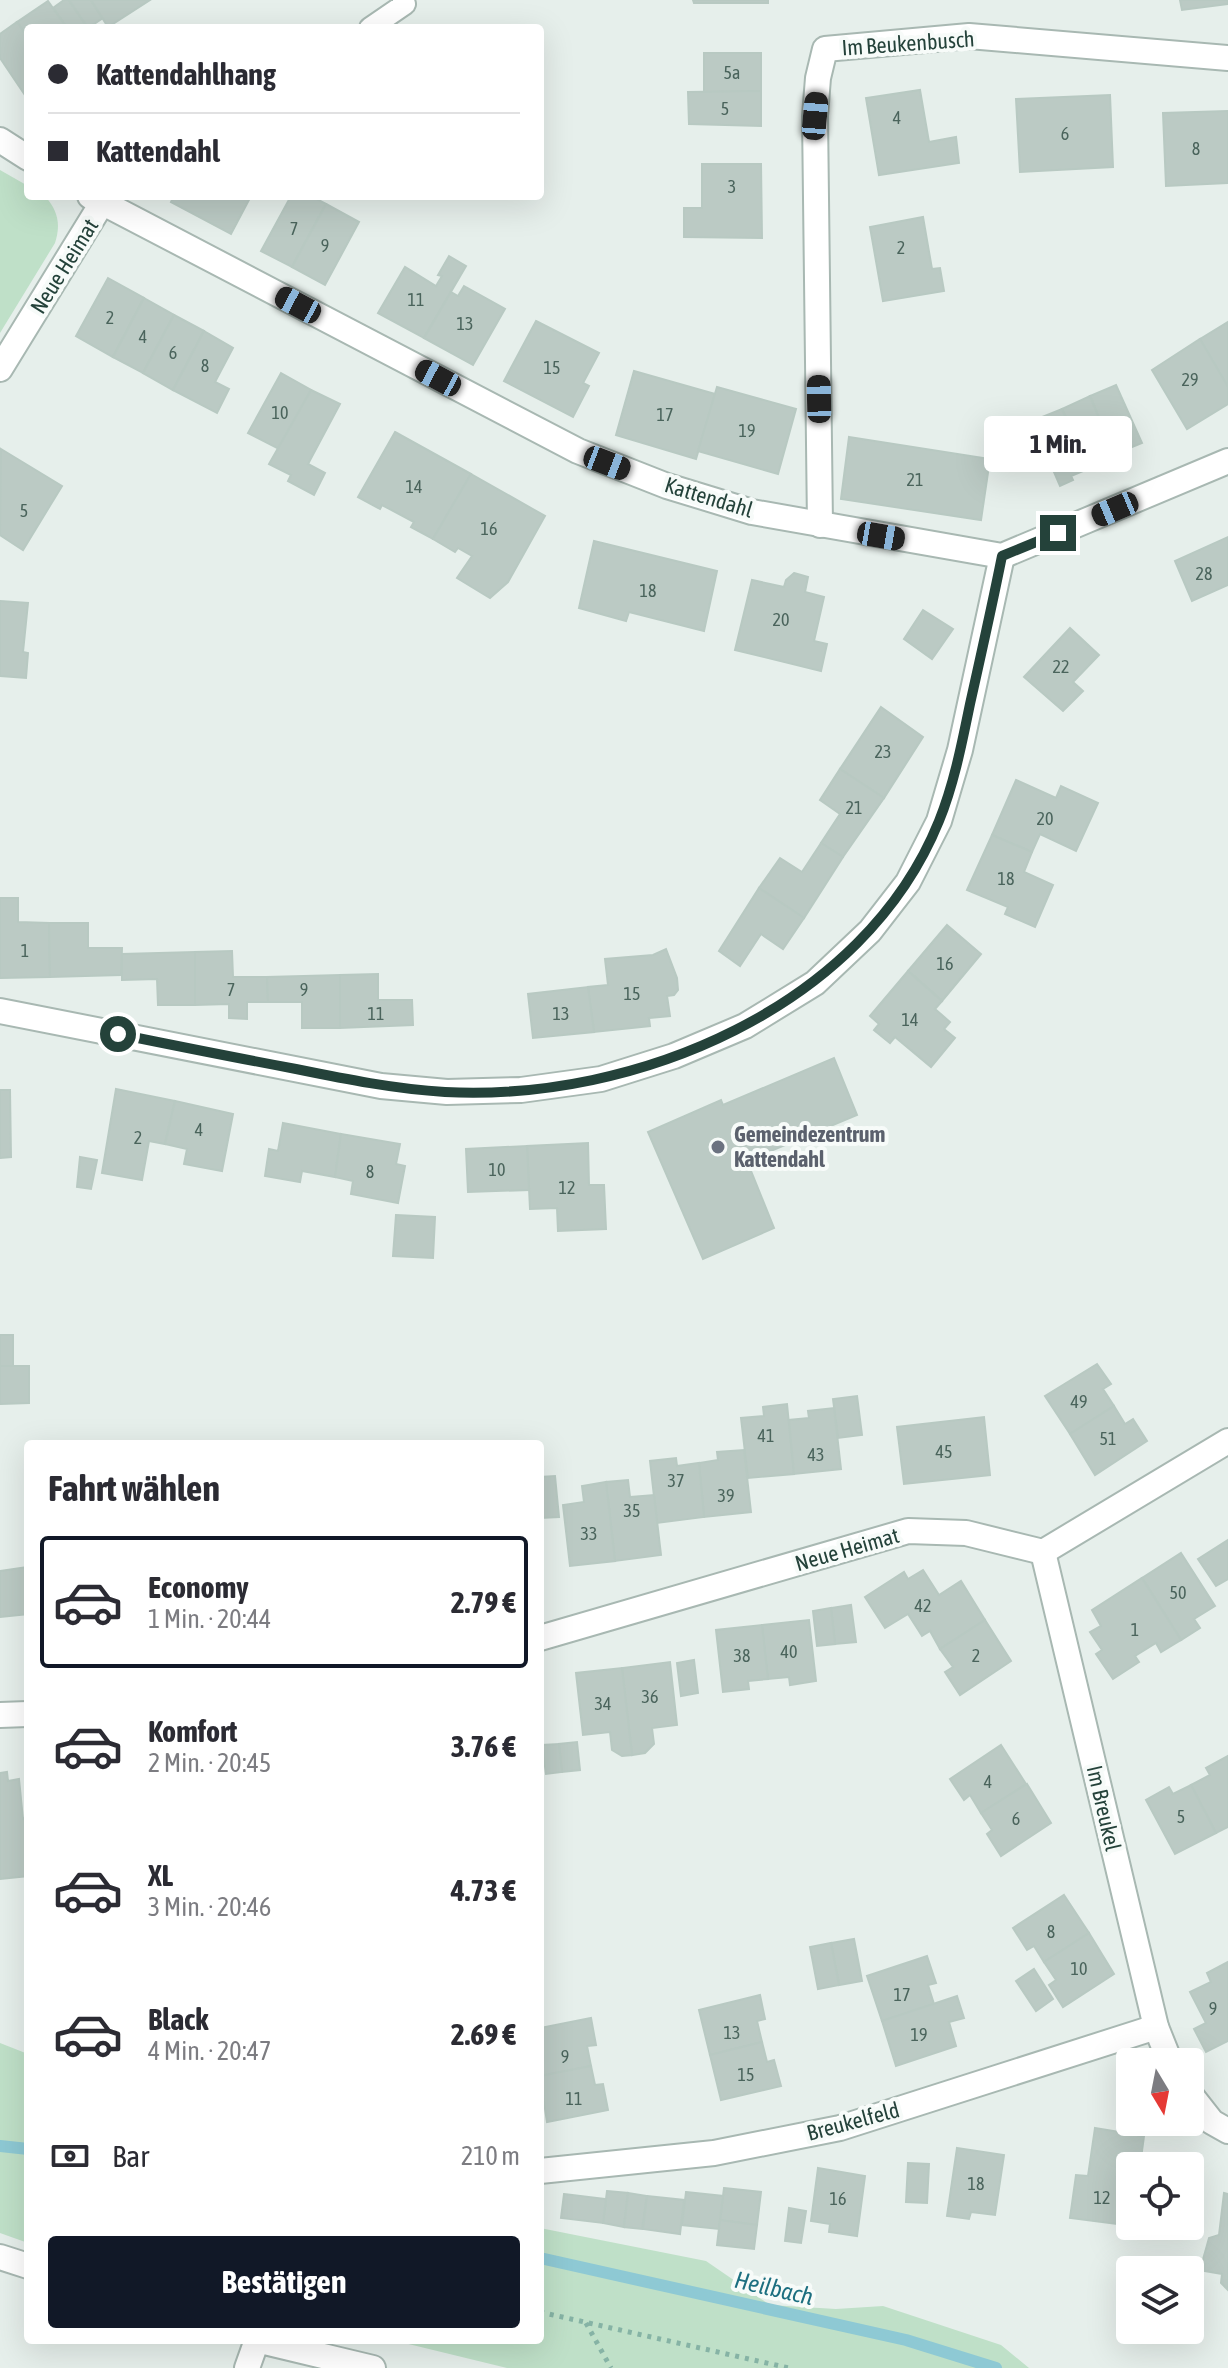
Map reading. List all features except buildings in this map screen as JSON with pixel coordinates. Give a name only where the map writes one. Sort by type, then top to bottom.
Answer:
[{"type":"street","name":"Im Beukenbusch","points":[[820,525],[815,116],[818,78],[825,49],[969,36],[1228,58]]},
{"type":"street","points":[[0,140],[24,155]]},
{"type":"street","name":"Kattendahl","points":[[96,200],[578,451],[681,490],[752,512],[1002,556]]},
{"type":"street","name":"Neue Heimat","points":[[0,369],[96,200]]},
{"type":"street","points":[[0,1011],[381,1086],[447,1092],[521,1090],[601,1079],[674,1056],[745,1026],[815,983],[870,931],[908,882],[939,821],[956,764],[1002,556],[1228,461]]},
{"type":"street","points":[[1043,1552],[1228,1441]]},
{"type":"street","name":"Neue Heimat","points":[[544,1637],[908,1531],[966,1533],[1043,1552]]},
{"type":"street","name":"Im Breukel","points":[[1043,1552],[1156,2027],[1164,2048]]},
{"type":"street","points":[[0,1715],[24,1714]]},
{"type":"street","name":"Breukelfeld","points":[[544,2171],[714,2153],[840,2128],[1156,2027]]},
{"type":"street","points":[[1204,2112],[1212,2122],[1228,2131]]},
{"type":"street","points":[[0,2257],[24,2265]]},
{"type":"street","points":[[247,2368],[255,2344]]},
{"type":"street","points":[[273,2344],[373,2368]]},
{"type":"lane","points":[[375,24],[406,1]]},
{"type":"path","points":[[544,2313],[789,2368]]},
{"type":"path","points":[[585,2322],[611,2368]]},
{"type":"green space","points":[[0,170],[24,184],[24,200],[48,200],[55,212],[58,230],[55,243],[0,333]]},
{"type":"green space","points":[[0,2043],[24,2052],[24,2242],[0,2233]]},
{"type":"green space","points":[[544,2229],[706,2261],[770,2305],[836,2309],[883,2306],[1001,2345],[1029,2368],[507,2368],[408,2344],[544,2344]]},
{"type":"waterway","name":"Heilbach","points":[[0,2146],[24,2149]]},
{"type":"waterway","name":"Heilbach","points":[[544,2259],[906,2340],[996,2368]]},
{"type":"place","name":"Gemeindezentrum Kattendahl","points":[[718,1147]]},
{"type":"route","points":[[118,1034],[381,1086],[447,1092],[521,1090],[601,1079],[674,1056],[745,1026],[815,983],[870,931],[908,882],[939,821],[960,750],[1002,556],[1058,533]]}]
